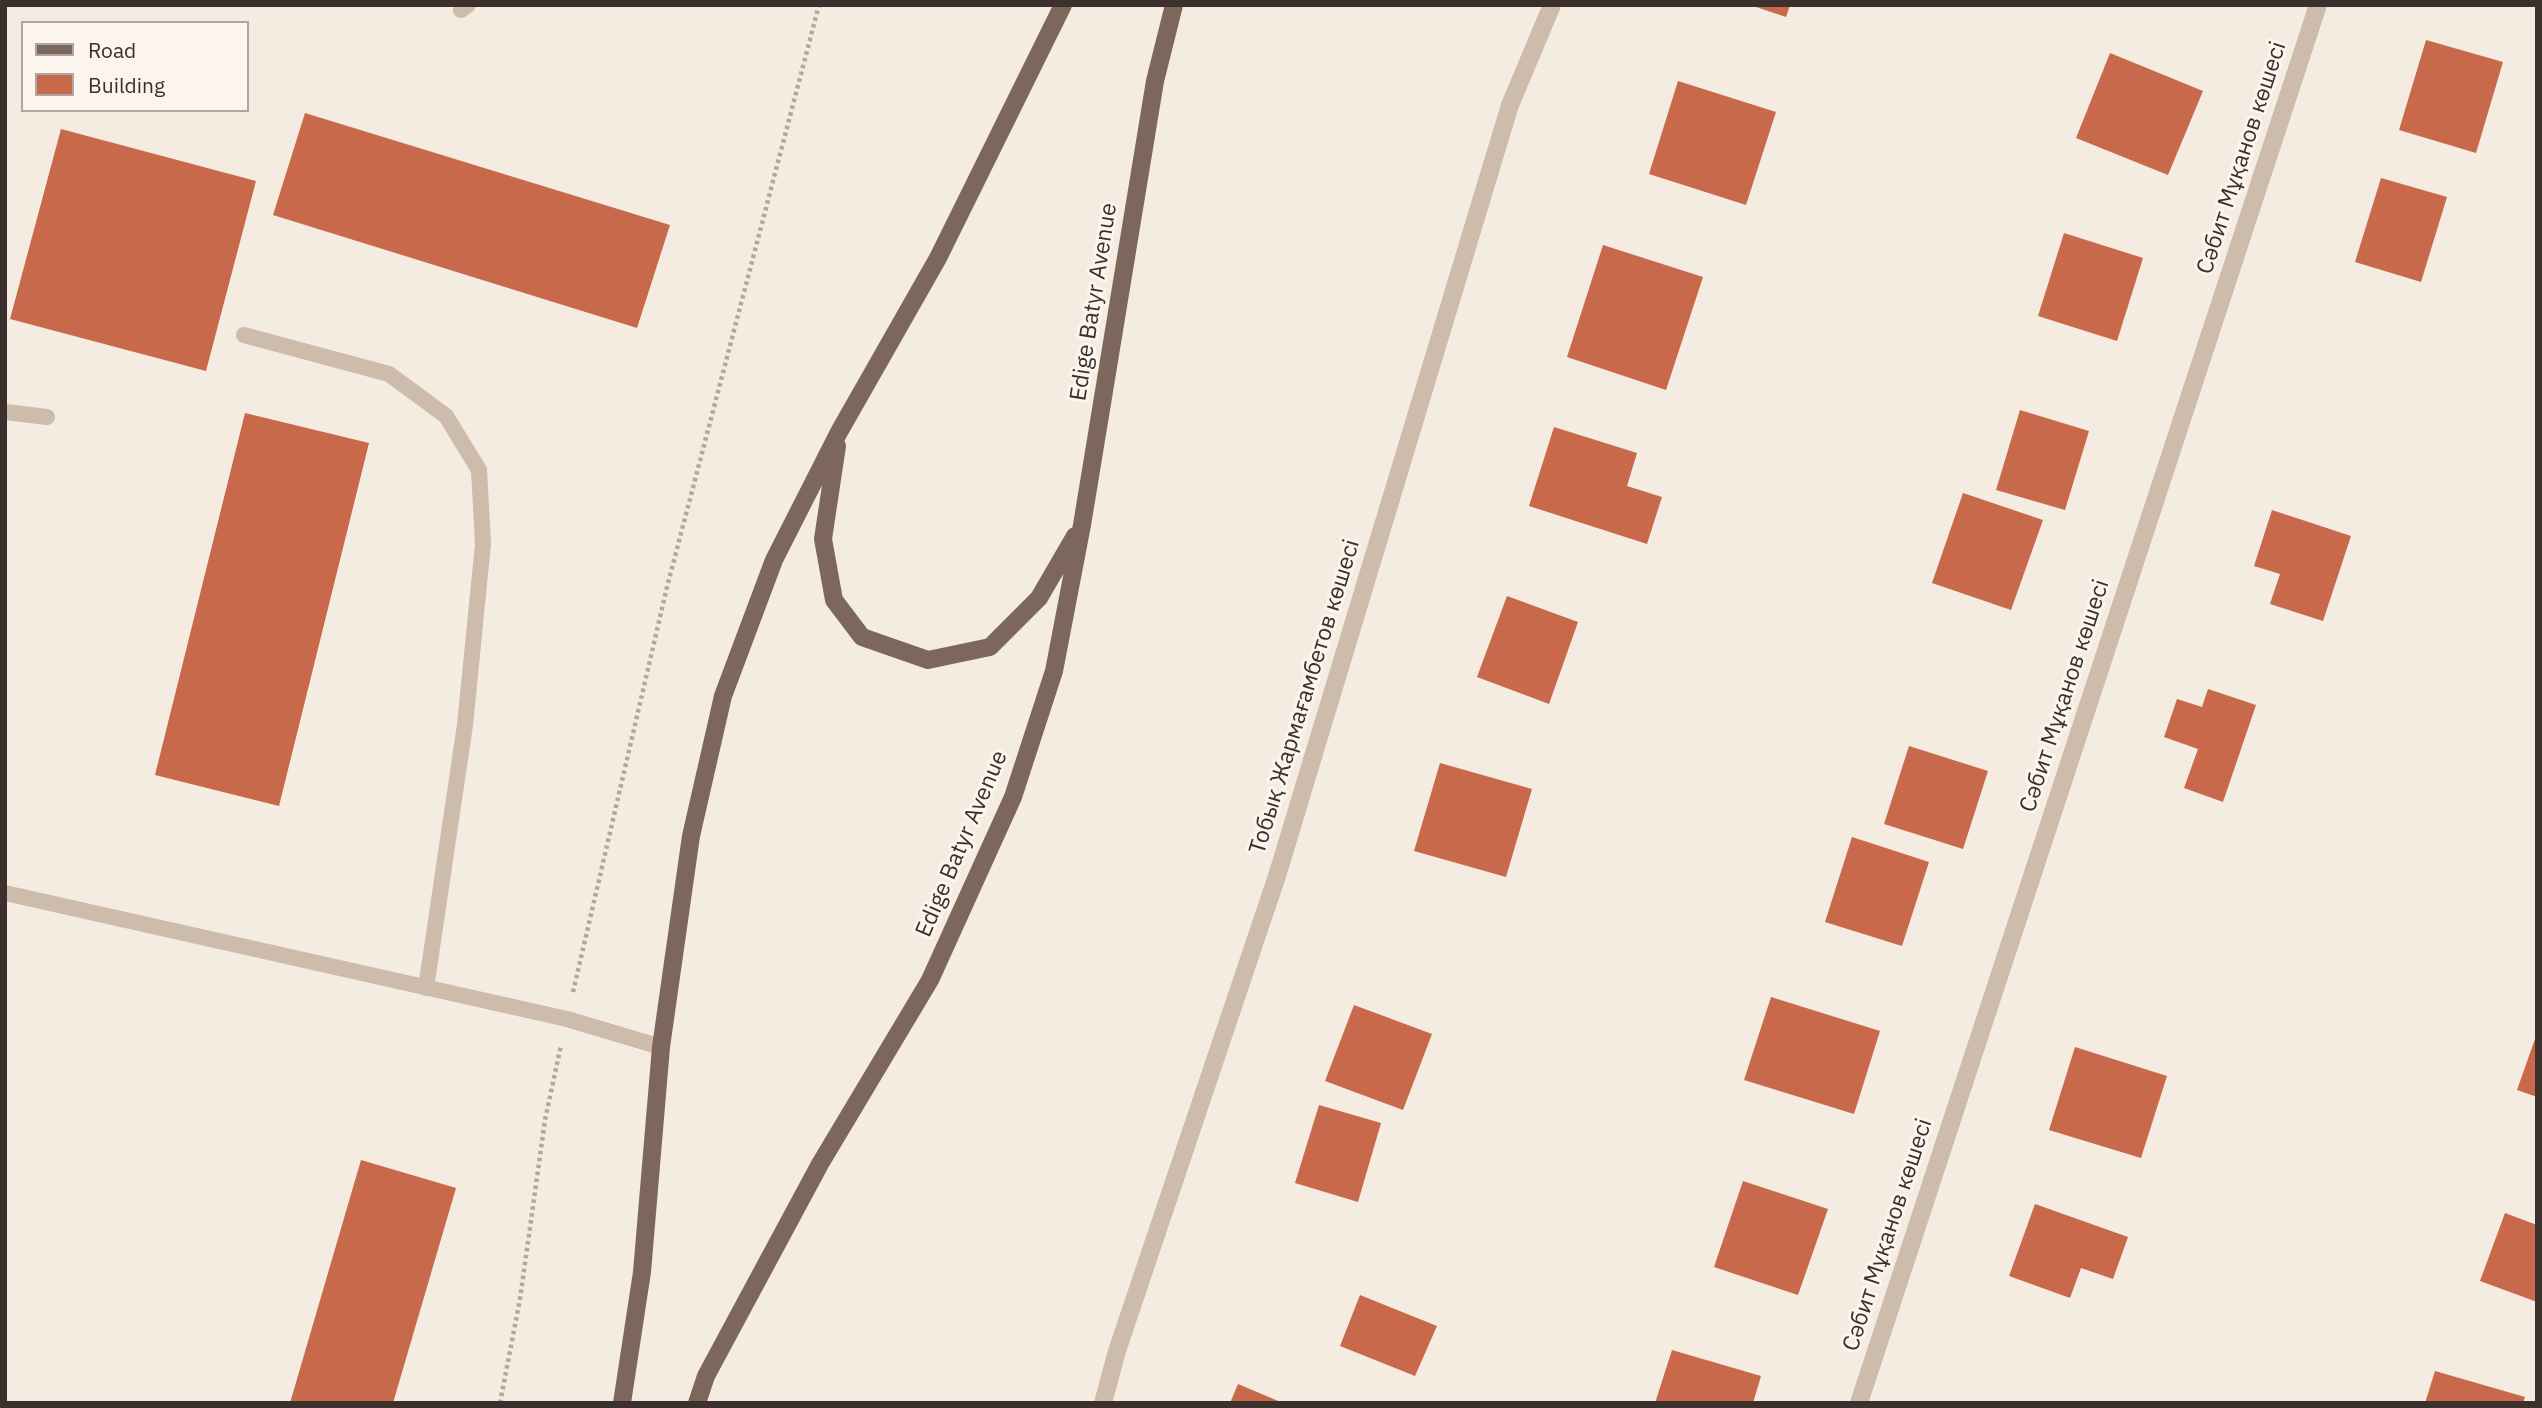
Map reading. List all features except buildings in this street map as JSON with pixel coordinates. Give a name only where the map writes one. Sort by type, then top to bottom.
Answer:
[{"type":"main road","points":[[622,1403],[642,1272],[661,1047],[691,835],[723,695],[774,560],[839,432],[938,258],[1063,5]]},
{"type":"main road","name":"Edige Batyr Avenue","points":[[697,1403],[706,1377],[820,1164],[930,980],[1013,797],[1055,671],[1082,525],[1155,81],[1174,5]]},
{"type":"main road","points":[[839,432],[823,539],[834,600],[862,637],[928,660],[990,647],[1039,598],[1082,525]]},
{"type":"street","name":"Тобық Жармағамбетов көшесі","points":[[1103,1403],[1117,1351],[1277,876],[1510,105],[1552,5]]},
{"type":"street","name":"Сәбит Мұқанов көшесі","points":[[1859,1403],[2318,5]]},
{"type":"lane","points":[[244,335],[389,374],[446,416],[479,470],[482,544],[465,725],[426,988]]},
{"type":"lane","points":[[5,412],[47,417]]},
{"type":"lane","points":[[5,893],[567,1019],[661,1047]]},
{"type":"path","points":[[500,1403],[520,1299],[545,1120],[567,1019],[667,587],[819,5]]}]
